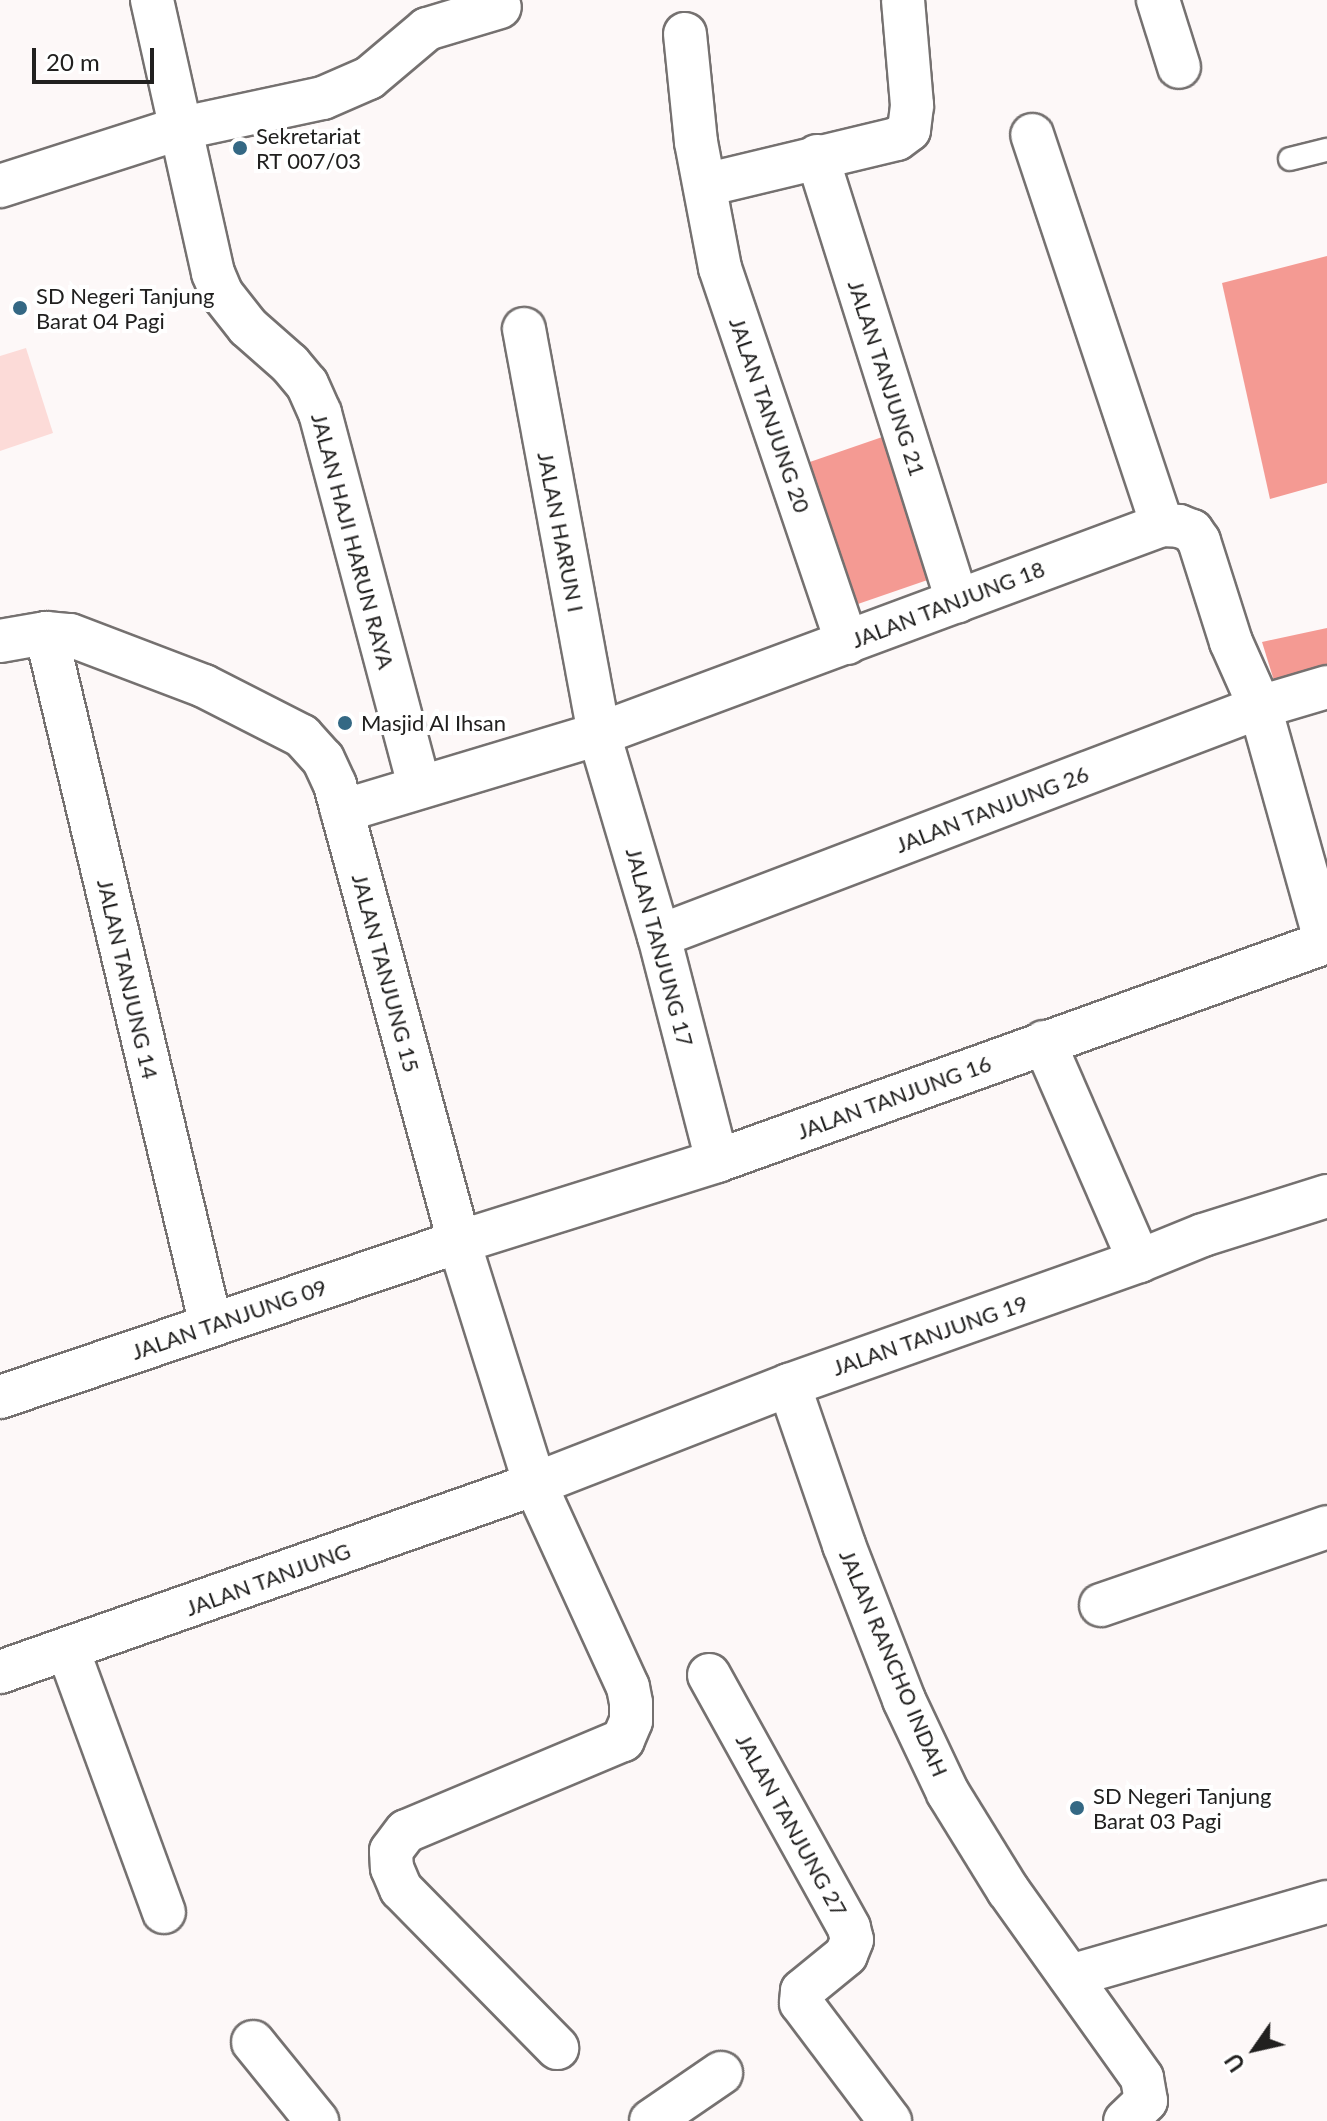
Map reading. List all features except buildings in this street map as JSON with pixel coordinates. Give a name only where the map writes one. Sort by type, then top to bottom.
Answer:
[{"type":"street","name":"JALAN HAJI HARUN RAYA","points":[[152,0],[178,129],[213,273],[222,294],[248,327],[290,364],[307,384],[320,413],[419,786]]},
{"type":"street","points":[[705,185],[897,139],[911,118],[903,0]]},
{"type":"street","points":[[1158,0],[1179,67]]},
{"type":"street","points":[[0,186],[178,129],[323,98],[369,78],[427,29],[500,7]]},
{"type":"street","name":"JALAN TANJUNG 20","points":[[685,34],[705,185],[720,268],[847,643]]},
{"type":"street","points":[[1032,135],[1162,525],[1192,531],[1199,541],[1231,642],[1255,698],[1326,942]]},
{"type":"street","name":"JALAN TANJUNG 21","points":[[817,156],[957,601]]},
{"type":"street","name":"JALAN HARUN I","points":[[524,329],[599,734]]},
{"type":"street","name":"JALAN TANJUNG 18","points":[[342,811],[599,734],[1162,525]]},
{"type":"street","points":[[0,641],[46,633]]},
{"type":"street","name":"JALAN TANJUNG 15","points":[[46,633],[70,635],[120,653],[204,686],[288,727],[302,736],[323,759],[342,811],[459,1242],[535,1484],[628,1687],[631,1721],[623,1740],[406,1831],[391,1851],[392,1868],[401,1889],[557,2048]]},
{"type":"street","name":"JALAN TANJUNG 14","points":[[46,633],[211,1325]]},
{"type":"street","name":"JALAN TANJUNG 26","points":[[659,936],[1255,698],[1327,687]]},
{"type":"street","name":"JALAN TANJUNG 17","points":[[599,734],[659,936],[717,1161]]},
{"type":"street","name":"JALAN TANJUNG 16","points":[[459,1242],[717,1161],[1326,942]]},
{"type":"street","points":[[1044,1042],[1139,1261]]},
{"type":"street","name":"JALAN TANJUNG 19","points":[[535,1484],[789,1385],[1139,1261],[1203,1235],[1327,1196]]},
{"type":"street","name":"JALAN TANJUNG 09","points":[[0,1397],[459,1242]]},
{"type":"street","name":"JALAN RANCHO INDAH","points":[[789,1385],[844,1545],[904,1700],[942,1779],[1008,1890],[1142,2078],[1147,2114]]},
{"type":"street","name":"JALAN TANJUNG","points":[[0,1672],[535,1484]]},
{"type":"street","points":[[1101,1605],[1327,1527]]},
{"type":"street","points":[[68,1650],[164,1912]]},
{"type":"street","name":"JALAN TANJUNG 27","points":[[709,1675],[849,1928],[852,1940],[846,1955],[802,1991],[801,2003],[890,2121]]},
{"type":"street","points":[[1070,1976],[1327,1902]]},
{"type":"street","points":[[253,2042],[317,2121]]},
{"type":"street","points":[[651,2121],[721,2073]]},
{"type":"lane","points":[[1290,159],[1327,150]]},
{"type":"shaded area","points":[[1327,256],[1327,483],[1270,499],[1222,283]]},
{"type":"shaded area","points":[[26,348],[53,433],[0,451],[0,356]]},
{"type":"shaded area","points":[[891,434],[940,576],[853,606],[804,464]]},
{"type":"shaded area","points":[[1327,628],[1327,702],[1284,713],[1262,642]]},
{"type":"place","name":"Sekretariat RT 007/03","points":[[240,148]]},
{"type":"place","name":"SD Negeri Tanjung Barat 04 Pagi","points":[[20,308]]},
{"type":"place","name":"Masjid Al Ihsan","points":[[345,723]]},
{"type":"place","name":"SD Negeri Tanjung Barat 03 Pagi","points":[[1077,1808]]}]
